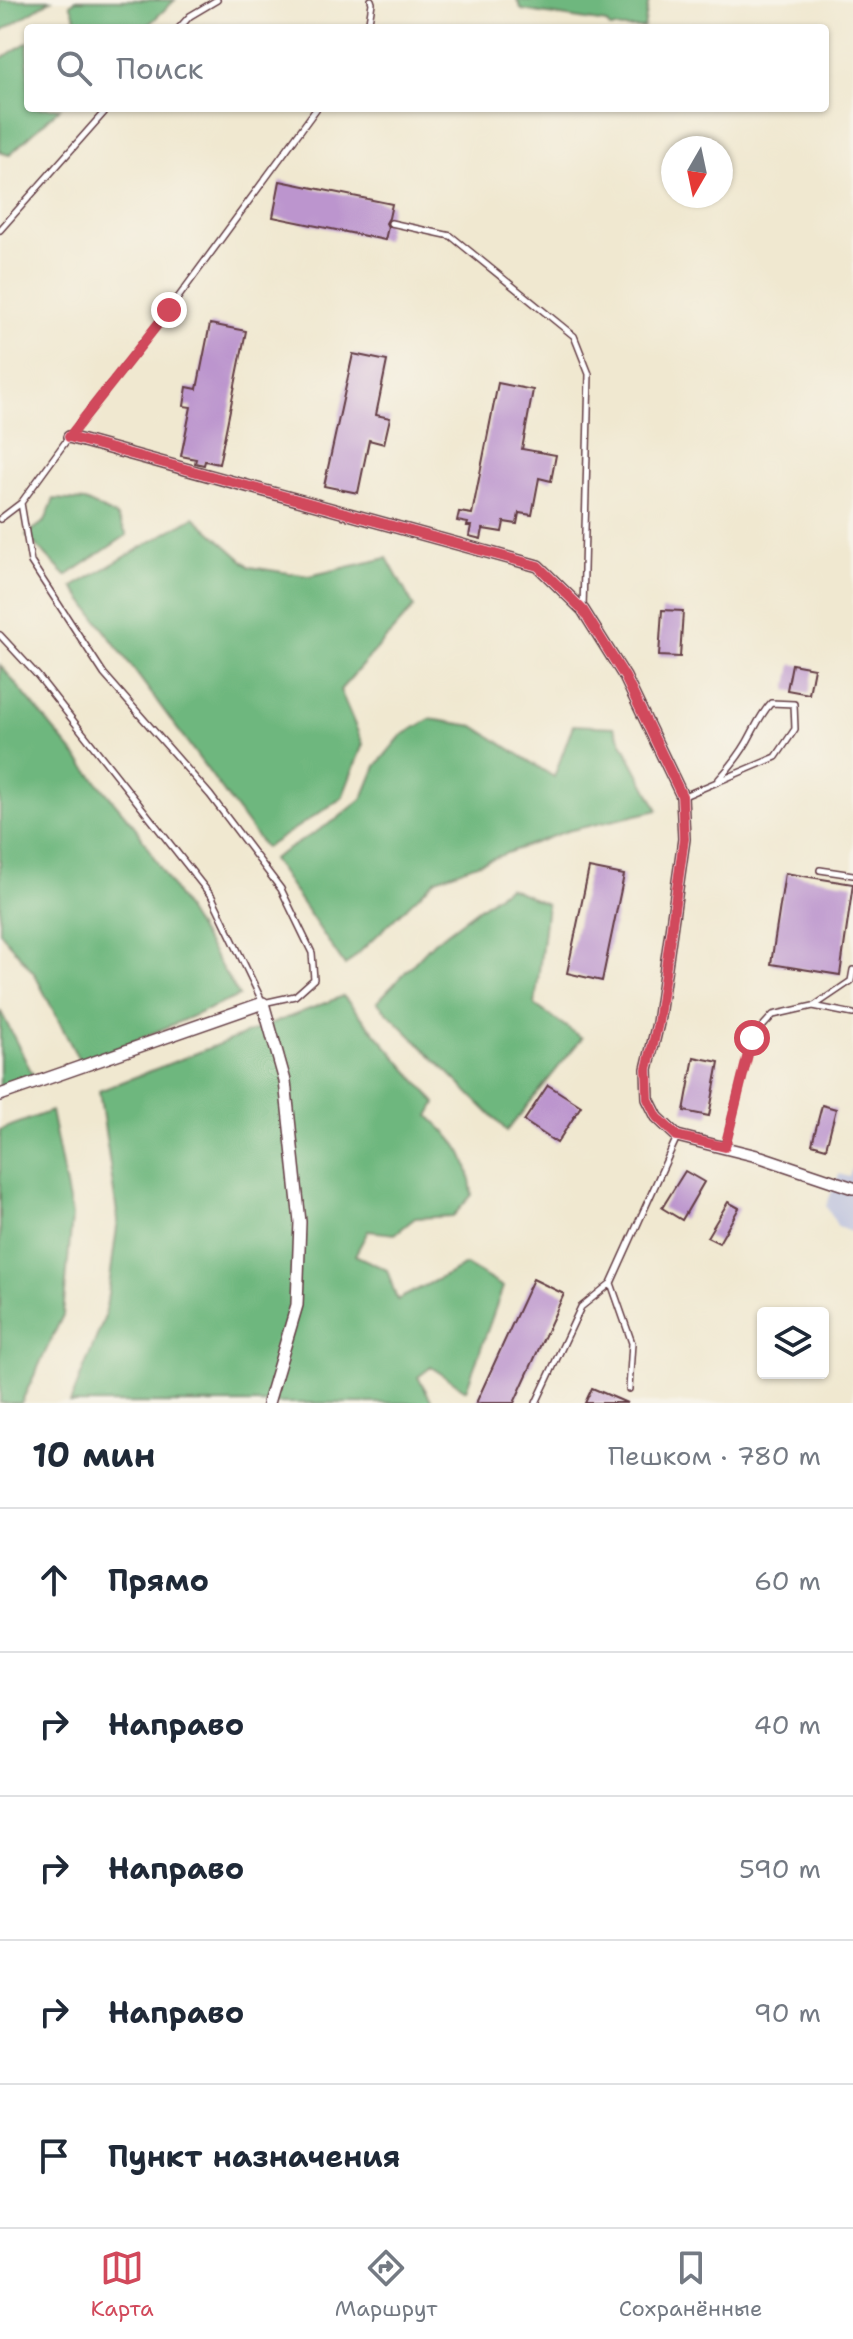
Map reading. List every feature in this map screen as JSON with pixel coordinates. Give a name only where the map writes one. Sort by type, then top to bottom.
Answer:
[{"type":"street","points":[[69,437],[538,566],[583,610],[625,677],[682,796],[684,839],[658,1023],[647,1069],[648,1099],[657,1117],[677,1136],[761,1157],[853,1188]]},
{"type":"street","points":[[0,1095],[263,1003],[285,1081],[300,1222],[297,1305],[268,1403]]},
{"type":"lane","points":[[183,24],[217,0]]},
{"type":"lane","points":[[369,24],[371,0]]},
{"type":"lane","points":[[0,230],[104,112]]},
{"type":"lane","points":[[0,519],[21,503],[169,310],[314,112]]},
{"type":"lane","points":[[391,223],[451,236],[574,336],[589,374],[583,610]]},
{"type":"lane","points":[[0,635],[38,676],[212,897],[263,1003],[295,996],[314,979],[312,953],[281,889],[210,795],[104,674],[31,562],[21,503]]},
{"type":"lane","points":[[682,796],[776,757],[795,729],[794,704],[771,703],[760,715],[732,765],[719,779]]},
{"type":"lane","points":[[820,870],[853,875]]},
{"type":"lane","points":[[725,1147],[752,1038],[773,1015],[813,1006],[851,981],[853,970]]},
{"type":"lane","points":[[813,1006],[853,1014]]},
{"type":"lane","points":[[536,1403],[581,1307],[611,1283],[677,1136]]},
{"type":"lane","points":[[611,1283],[632,1343],[629,1389]]},
{"type":"shaded area","points":[[853,1166],[853,1233],[838,1227],[826,1206],[839,1174],[849,1177]]},
{"type":"green space","points":[[0,0],[51,0],[0,32]]},
{"type":"green space","points":[[76,0],[175,0],[149,24],[78,24],[70,4]]},
{"type":"green space","points":[[517,0],[649,0],[645,24],[607,24],[522,10]]},
{"type":"green space","points":[[24,44],[24,112],[56,112],[9,155],[0,152],[0,59]]},
{"type":"green space","points":[[54,499],[85,501],[116,516],[127,535],[66,576],[26,535],[45,521]]},
{"type":"green space","points":[[194,517],[250,567],[309,576],[387,558],[414,607],[340,690],[363,744],[342,798],[265,848],[73,587]]},
{"type":"green space","points":[[0,665],[136,828],[239,996],[81,1064],[34,973],[0,932]]},
{"type":"green space","points":[[430,719],[474,726],[554,777],[573,725],[614,727],[658,810],[567,831],[436,879],[345,966],[272,859],[337,819],[363,798],[376,766],[401,736]]},
{"type":"green space","points":[[508,887],[547,904],[535,1005],[582,1038],[507,1131],[377,1002],[434,942]]},
{"type":"green space","points":[[343,996],[436,1103],[429,1116],[455,1142],[465,1159],[472,1195],[453,1216],[415,1218],[395,1234],[368,1231],[355,1255],[387,1270],[397,1300],[466,1265],[503,1287],[466,1390],[431,1367],[418,1377],[433,1403],[70,1403],[105,1316],[118,1220],[99,1091]]},
{"type":"green space","points":[[0,1010],[35,1079],[0,1094]]},
{"type":"green space","points":[[51,1111],[72,1217],[63,1315],[21,1403],[0,1403],[0,1130]]},
{"type":"building","points":[[280,181],[392,204],[385,240],[273,217]]},
{"type":"building","points":[[210,324],[246,331],[219,464],[205,461],[204,465],[195,463],[196,459],[181,456],[191,407],[184,406],[187,387],[197,389]]},
{"type":"building","points":[[353,354],[387,361],[376,415],[390,418],[384,444],[369,440],[358,493],[324,486]]},
{"type":"building","points":[[498,383],[533,390],[522,449],[556,455],[551,481],[539,478],[532,515],[519,513],[517,524],[504,522],[502,532],[483,529],[481,539],[469,536],[471,526],[467,526],[468,523],[457,521],[459,512],[472,514]]},
{"type":"building","points":[[662,610],[683,611],[680,657],[659,656]]},
{"type":"building","points":[[792,664],[814,668],[809,694],[787,690]]},
{"type":"building","points":[[589,868],[624,875],[602,981],[567,973]]},
{"type":"building","points":[[785,873],[853,884],[840,975],[771,964]]},
{"type":"building","points":[[694,1057],[719,1062],[709,1116],[684,1111]]},
{"type":"building","points":[[548,1085],[581,1106],[557,1143],[524,1121]]},
{"type":"building","points":[[822,1105],[836,1109],[826,1148],[812,1144]]},
{"type":"building","points":[[685,1171],[704,1182],[682,1220],[662,1208]]},
{"type":"building","points":[[728,1202],[739,1208],[719,1243],[707,1237]]},
{"type":"building","points":[[533,1279],[564,1294],[514,1403],[476,1403]]},
{"type":"building","points":[[592,1388],[627,1403],[585,1403]]},
{"type":"route","points":[[169,310],[69,437],[538,566],[583,610],[625,677],[682,796],[684,839],[658,1023],[647,1069],[648,1099],[657,1117],[677,1136],[725,1147],[752,1038]]}]
